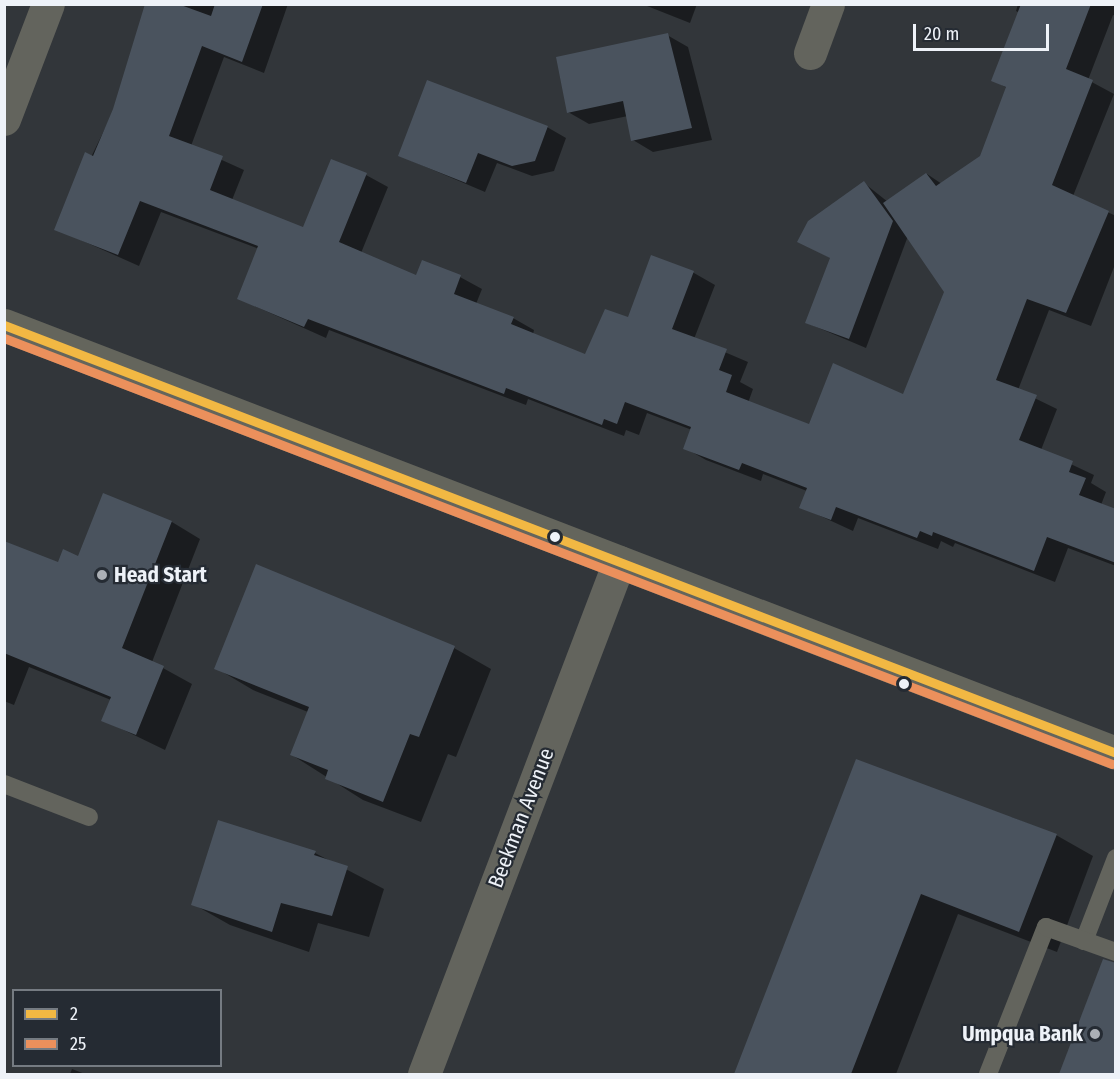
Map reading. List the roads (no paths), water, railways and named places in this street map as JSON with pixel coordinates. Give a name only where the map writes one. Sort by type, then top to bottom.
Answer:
[{"type":"main road","points":[[4,325],[1116,753]]},
{"type":"street","points":[[4,119],[48,4]]},
{"type":"street","points":[[810,53],[828,4]]},
{"type":"street","name":"Beekman Avenue","points":[[424,1074],[619,562]]},
{"type":"lane","points":[[4,784],[89,817]]},
{"type":"lane","points":[[1084,941],[1116,858]]},
{"type":"lane","points":[[988,1074],[1046,927],[1116,952]]},
{"type":"place","name":"Head Start","points":[[102,575]]},
{"type":"place","name":"Umpqua Bank","points":[[1095,1034]]}]
